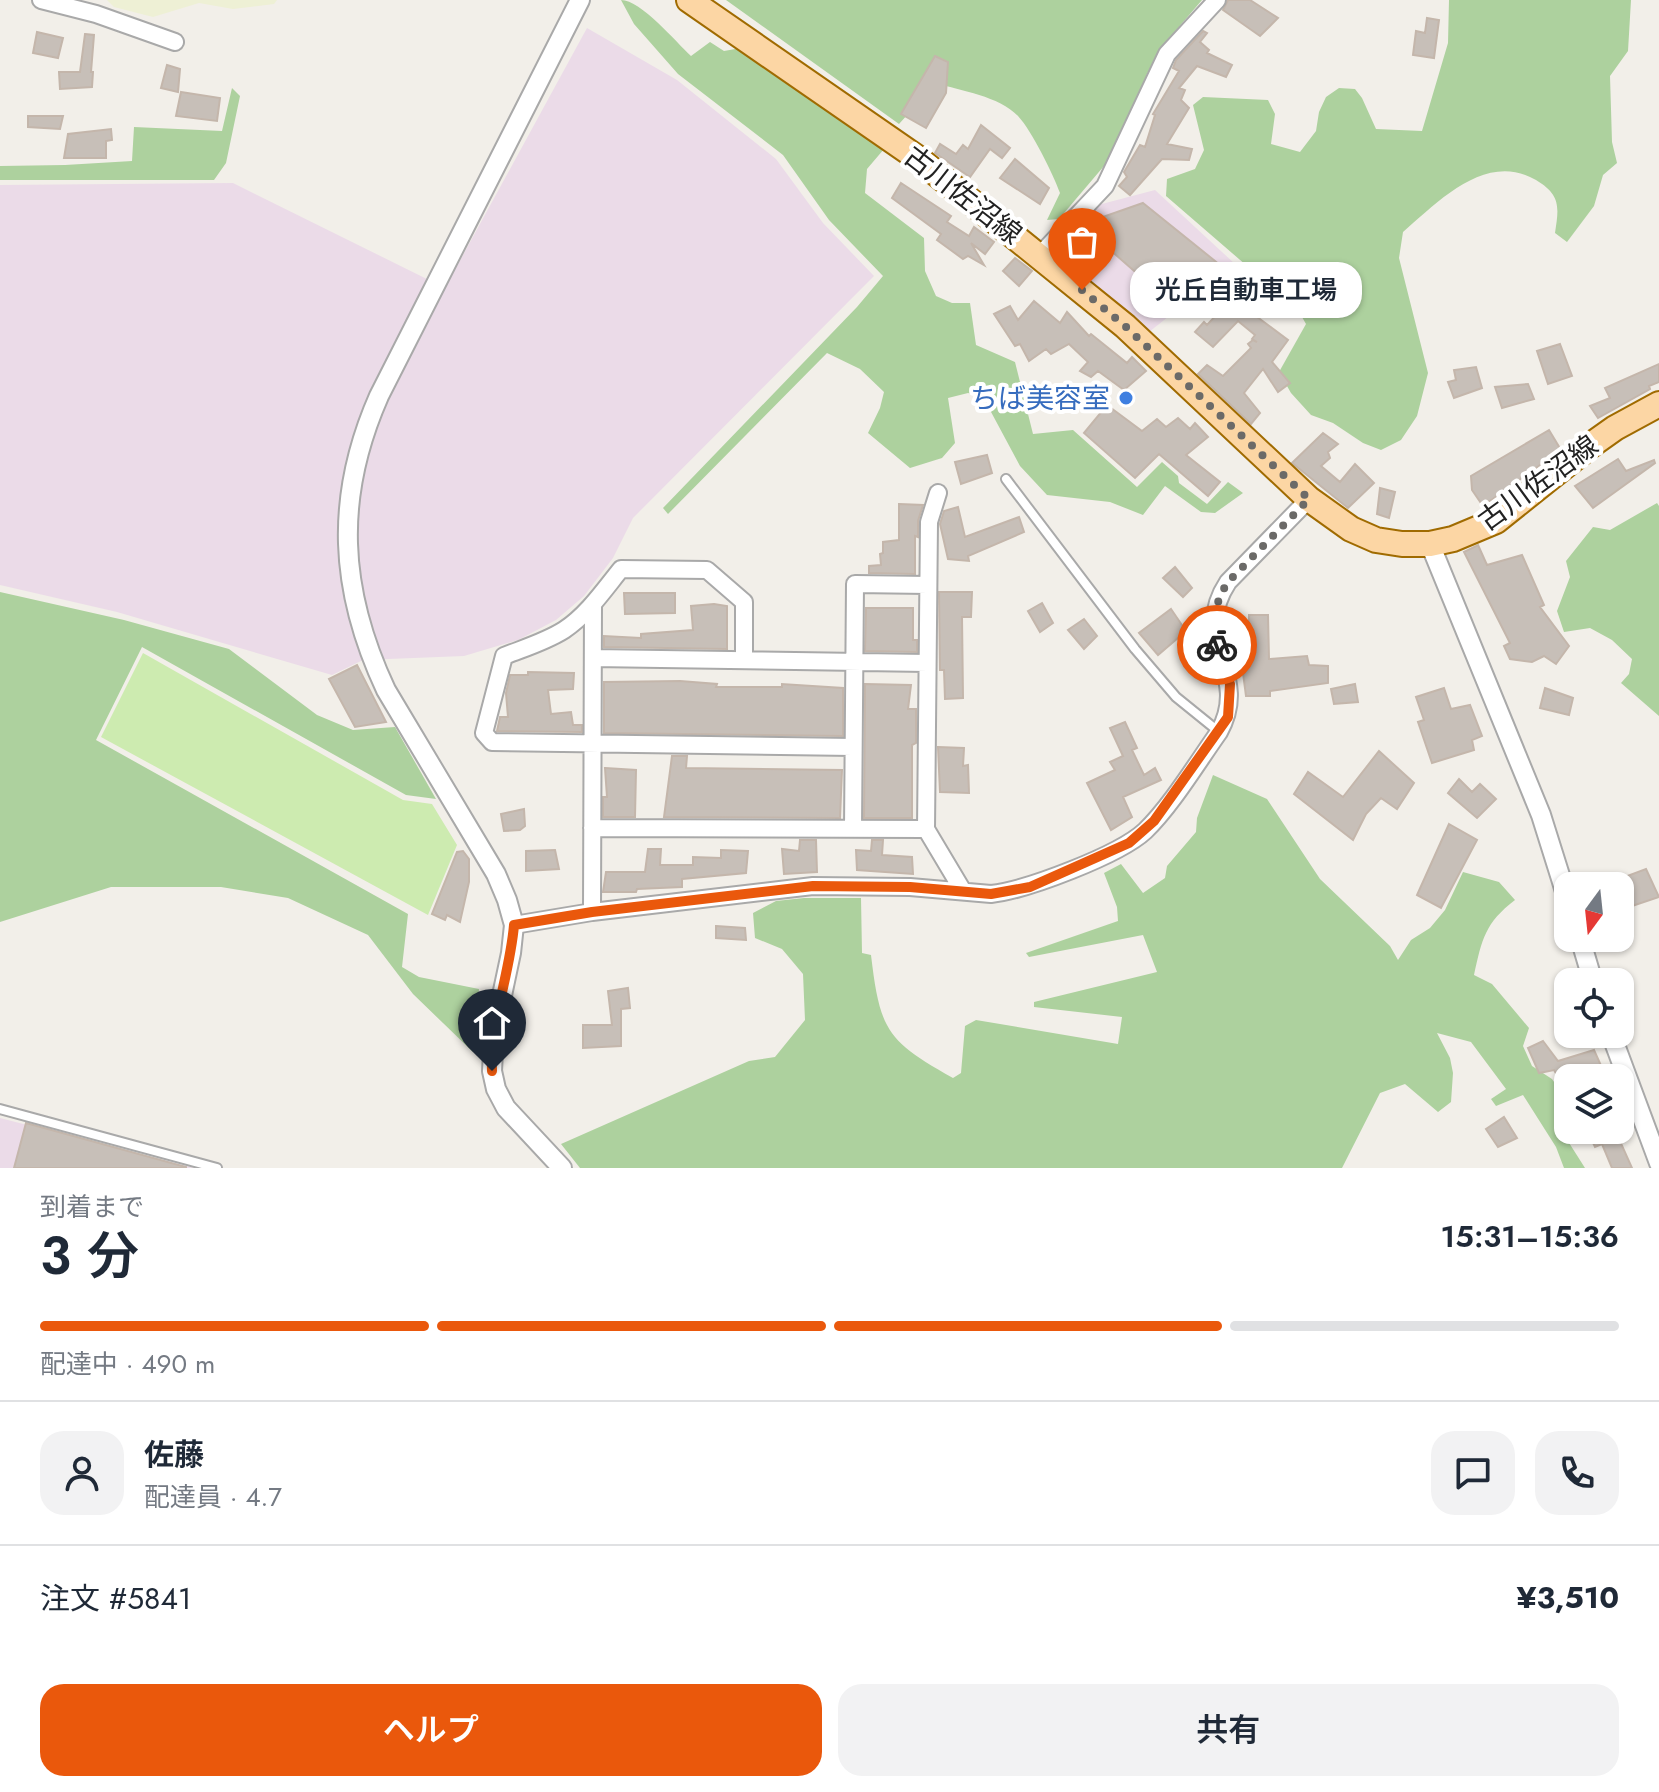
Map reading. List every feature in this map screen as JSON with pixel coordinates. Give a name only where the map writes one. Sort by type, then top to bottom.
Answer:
[{"type":"main road","name":"古川佐沼線","points":[[689,0],[879,129],[1040,255],[1125,326],[1309,499],[1351,529],[1376,540],[1430,544],[1453,539],[1496,521],[1591,445],[1659,404]]},
{"type":"street","points":[[41,0],[96,14],[175,42]]},
{"type":"street","points":[[562,1168],[506,1108],[496,1089],[492,1071],[494,1033],[514,925],[496,874],[376,669],[352,583],[347,515],[361,441],[379,396],[580,0]]},
{"type":"street","points":[[1040,255],[1105,186],[1167,54],[1217,0]]},
{"type":"street","points":[[938,493],[929,522],[926,829],[963,891]]},
{"type":"street","points":[[514,925],[592,912],[813,886],[871,886],[991,894],[1030,887],[1129,843],[1154,821],[1228,717],[1230,684],[1213,627],[1220,594],[1309,499]]},
{"type":"street","points":[[1430,544],[1541,815],[1559,872]]},
{"type":"street","points":[[744,660],[744,602],[707,570],[621,569],[593,605],[567,628],[546,640],[504,656],[484,733],[492,742],[853,747]]},
{"type":"street","points":[[853,829],[855,584],[928,585]]},
{"type":"street","points":[[592,912],[593,605]]},
{"type":"street","points":[[593,658],[927,663]]},
{"type":"street","points":[[592,828],[926,829]]},
{"type":"street","points":[[1616,1048],[1659,1163]]},
{"type":"lane","points":[[1006,479],[1135,649],[1176,697],[1219,732]]},
{"type":"lane","points":[[0,1109],[217,1168]]},
{"type":"shaded area","points":[[587,28],[677,80],[776,159],[823,223],[874,276],[633,518],[613,558],[584,596],[556,620],[518,640],[464,656],[363,660],[332,675],[117,612],[0,585],[0,185],[233,183],[445,288]]},
{"type":"shaded area","points":[[1155,190],[1235,264],[1149,332],[1054,251],[1098,205]]},
{"type":"shaded area","points":[[0,1118],[194,1168],[0,1168]]},
{"type":"green space","points":[[107,0],[277,0],[274,4],[233,9],[199,3],[153,17],[114,7]]},
{"type":"green space","points":[[621,0],[648,14],[691,56],[710,42],[724,51],[741,48],[884,149],[867,169],[865,193],[924,238],[925,271],[936,296],[952,303],[970,303],[976,345],[1015,362],[1033,434],[1073,430],[1137,487],[1162,462],[1178,476],[1179,483],[1207,504],[1228,482],[1243,493],[1215,513],[1201,512],[1165,486],[1143,515],[1110,502],[1047,495],[1020,466],[983,397],[968,393],[948,398],[955,443],[942,458],[910,468],[868,433],[884,392],[860,369],[827,353],[668,514],[663,508],[857,307],[883,276],[829,220],[783,155],[678,74],[634,24]]},
{"type":"green space","points":[[726,0],[1202,0],[1160,49],[1115,153],[1059,219],[1047,220],[1060,193],[1029,132],[1010,109],[990,99],[936,83],[899,124]]},
{"type":"green space","points":[[1449,0],[1631,0],[1628,51],[1610,76],[1612,142],[1617,163],[1603,175],[1594,206],[1567,242],[1555,233],[1557,209],[1550,191],[1536,180],[1517,173],[1499,172],[1464,184],[1403,232],[1399,258],[1428,373],[1417,416],[1401,440],[1381,450],[1363,443],[1333,423],[1311,415],[1291,393],[1279,372],[1306,324],[1298,310],[1166,196],[1167,179],[1195,169],[1204,150],[1193,105],[1203,97],[1268,100],[1275,114],[1271,144],[1300,152],[1316,131],[1319,112],[1326,97],[1339,88],[1355,89],[1376,129],[1422,131],[1448,43]]},
{"type":"green space","points":[[232,88],[240,96],[226,163],[214,180],[0,180],[0,166],[132,161],[134,127],[222,131]]},
{"type":"green space","points":[[1657,503],[1659,716],[1621,683],[1629,674],[1632,659],[1612,640],[1590,628],[1564,632],[1557,611],[1570,577],[1566,561],[1593,527],[1610,530]]},
{"type":"green space","points":[[0,592],[124,620],[229,649],[317,715],[353,730],[395,727],[436,799],[406,795],[142,647],[96,740],[408,914],[402,967],[419,977],[479,989],[473,1052],[413,994],[368,935],[288,898],[221,887],[111,887],[0,922]]},
{"type":"green space","points":[[143,653],[403,800],[432,804],[457,845],[428,915],[101,737]]},
{"type":"green space","points":[[1213,775],[1267,799],[1320,879],[1390,946],[1398,960],[1411,940],[1430,928],[1445,910],[1463,872],[1499,882],[1515,900],[1497,916],[1486,933],[1474,975],[1492,984],[1529,1028],[1523,1046],[1532,1066],[1554,1082],[1554,1144],[1523,1095],[1496,1106],[1491,1099],[1506,1089],[1471,1042],[1437,1033],[1450,1058],[1453,1073],[1451,1102],[1438,1112],[1405,1084],[1380,1093],[1342,1168],[580,1168],[561,1144],[749,1061],[775,1057],[805,1020],[803,974],[782,949],[755,938],[753,913],[776,901],[861,898],[862,953],[871,955],[883,1018],[900,1043],[953,1078],[961,1073],[965,1026],[976,1020],[1118,1044],[1122,1017],[1034,1007],[1034,1002],[1157,972],[1143,935],[1029,957],[1026,953],[1118,921],[1117,907],[1104,873],[1121,864],[1143,893],[1165,878],[1167,866],[1196,832],[1197,818]]},
{"type":"green space","points":[[1554,1144],[1570,1144],[1585,1168],[1564,1168]]},
{"type":"building","points":[[1228,0],[1250,0],[1278,18],[1260,36],[1223,10]]},
{"type":"building","points":[[1427,18],[1439,20],[1434,58],[1413,55],[1416,31],[1425,33]]},
{"type":"building","points":[[1203,31],[1207,33],[1200,42],[1209,50],[1207,53],[1232,65],[1226,77],[1197,66],[1179,88],[1185,90],[1181,100],[1189,108],[1167,144],[1192,149],[1189,160],[1162,159],[1130,195],[1119,186],[1127,177],[1124,172],[1140,145],[1145,147],[1153,114],[1179,71],[1173,68],[1176,60]]},
{"type":"building","points":[[37,32],[63,38],[58,58],[33,53]]},
{"type":"building","points":[[85,34],[94,35],[92,87],[60,89],[59,72],[80,72]]},
{"type":"building","points":[[935,56],[948,62],[946,93],[926,128],[901,114]]},
{"type":"building","points":[[167,65],[180,69],[178,92],[161,88]]},
{"type":"building","points":[[181,92],[220,98],[217,121],[176,116]]},
{"type":"building","points":[[28,116],[63,116],[60,129],[28,127]]},
{"type":"building","points":[[981,125],[1010,148],[1002,158],[990,149],[970,177],[935,153],[940,144],[956,154],[963,145],[968,149]]},
{"type":"building","points":[[111,129],[112,140],[106,141],[106,158],[64,158],[68,134]]},
{"type":"building","points":[[1015,159],[1049,188],[1040,204],[1000,178]]},
{"type":"building","points":[[901,183],[951,216],[947,222],[969,236],[974,227],[994,242],[985,254],[971,243],[984,265],[968,256],[963,259],[937,240],[941,234],[892,198]]},
{"type":"building","points":[[1143,203],[1220,265],[1174,306],[1108,248],[1092,254],[1075,241],[1091,221]]},
{"type":"building","points":[[1015,258],[1032,271],[1019,286],[1003,271]]},
{"type":"building","points":[[1242,282],[1259,297],[1249,311],[1288,340],[1272,362],[1290,383],[1278,392],[1263,369],[1244,393],[1260,413],[1251,424],[1198,374],[1207,365],[1223,376],[1251,348],[1248,344],[1253,340],[1257,342],[1252,339],[1255,335],[1238,321],[1213,347],[1195,332],[1204,322],[1207,325],[1235,295],[1232,293]]},
{"type":"building","points":[[1034,301],[1060,323],[1067,312],[1089,336],[1091,334],[1127,363],[1132,357],[1146,371],[1124,390],[1098,371],[1091,377],[1080,371],[1088,362],[1069,344],[1051,354],[1046,349],[1029,361],[1020,344],[1015,346],[994,314],[1010,306],[1018,320]]},
{"type":"building","points":[[1560,344],[1572,376],[1548,384],[1537,351]]},
{"type":"building","points":[[1659,364],[1659,382],[1598,418],[1590,406],[1610,398],[1605,388]]},
{"type":"building","points":[[1476,367],[1482,388],[1454,398],[1448,382],[1456,380],[1454,370]]},
{"type":"building","points":[[1528,384],[1534,399],[1502,408],[1495,387]]},
{"type":"building","points":[[1107,405],[1142,431],[1157,419],[1166,427],[1178,418],[1190,429],[1195,423],[1208,437],[1186,455],[1220,482],[1208,496],[1159,454],[1135,478],[1084,433]]},
{"type":"building","points":[[1549,430],[1561,450],[1483,506],[1472,490],[1471,476]]},
{"type":"building","points":[[1323,433],[1338,444],[1328,452],[1330,458],[1321,466],[1340,482],[1355,464],[1374,483],[1348,508],[1292,463]]},
{"type":"building","points":[[987,455],[992,473],[961,484],[955,462]]},
{"type":"building","points":[[1618,459],[1626,471],[1654,460],[1655,463],[1593,508],[1575,486]]},
{"type":"building","points":[[1380,488],[1395,492],[1389,518],[1377,514]]},
{"type":"building","points":[[899,504],[923,505],[918,521],[918,537],[915,536],[915,574],[869,573],[869,566],[881,565],[883,542],[899,540]]},
{"type":"building","points":[[958,507],[965,537],[1019,517],[1024,532],[968,556],[969,561],[948,559],[940,524],[944,511]]},
{"type":"building","points":[[1478,545],[1487,565],[1522,555],[1544,605],[1540,607],[1569,646],[1556,664],[1544,656],[1532,662],[1510,659],[1504,646],[1510,643],[1464,552]]},
{"type":"building","points":[[1175,567],[1192,588],[1183,597],[1163,578]]},
{"type":"building","points":[[939,592],[972,592],[971,617],[962,617],[963,698],[945,699],[944,670],[940,670]]},
{"type":"building","points":[[624,593],[675,593],[675,613],[625,614]]},
{"type":"building","points":[[1042,603],[1053,623],[1040,632],[1028,611]]},
{"type":"building","points":[[691,606],[727,606],[727,649],[604,647],[604,636],[641,638],[641,634],[693,630]]},
{"type":"building","points":[[866,608],[913,608],[913,640],[917,640],[917,652],[865,651]]},
{"type":"building","points":[[1171,609],[1186,631],[1158,655],[1139,633]]},
{"type":"building","points":[[1249,615],[1268,615],[1269,659],[1307,656],[1309,665],[1328,666],[1328,683],[1270,691],[1270,696],[1246,696],[1243,673],[1237,673],[1226,626],[1249,626]]},
{"type":"building","points":[[1084,619],[1097,636],[1084,649],[1068,630]]},
{"type":"building","points":[[357,665],[386,722],[355,727],[329,679]]},
{"type":"building","points":[[528,672],[574,673],[573,689],[548,690],[551,714],[571,712],[573,725],[582,725],[582,732],[497,731],[500,717],[508,717],[506,693],[510,675],[528,675]]},
{"type":"building","points":[[604,682],[717,684],[716,687],[782,687],[782,684],[843,688],[843,736],[604,733]]},
{"type":"building","points":[[865,684],[911,685],[908,709],[916,709],[916,743],[912,745],[912,818],[864,818]]},
{"type":"building","points":[[1355,684],[1358,702],[1334,704],[1331,689]]},
{"type":"building","points":[[1444,688],[1451,709],[1470,705],[1482,736],[1472,740],[1474,750],[1432,763],[1418,722],[1424,720],[1416,697]]},
{"type":"building","points":[[1545,688],[1573,698],[1569,715],[1540,708]]},
{"type":"building","points":[[1125,722],[1137,748],[1132,750],[1144,775],[1155,768],[1161,780],[1123,797],[1132,817],[1111,830],[1087,783],[1115,770],[1110,762],[1123,756],[1110,728]]},
{"type":"building","points":[[938,747],[964,748],[963,766],[968,765],[969,793],[940,792]]},
{"type":"building","points":[[1379,751],[1414,783],[1397,809],[1381,798],[1366,814],[1353,840],[1294,794],[1308,772],[1343,797]]},
{"type":"building","points":[[672,756],[687,756],[686,768],[842,770],[840,818],[664,817]]},
{"type":"building","points":[[605,768],[636,770],[635,817],[603,817],[603,797],[607,797]]},
{"type":"building","points":[[1459,779],[1472,792],[1480,784],[1496,799],[1477,818],[1448,793]]},
{"type":"building","points":[[524,809],[525,826],[520,830],[504,831],[501,814]]},
{"type":"building","points":[[1449,824],[1477,840],[1441,908],[1417,895]]},
{"type":"building","points":[[800,840],[816,840],[817,872],[784,874],[782,849],[799,851]]},
{"type":"building","points":[[872,840],[883,840],[882,855],[912,857],[913,874],[857,870],[856,850],[871,851]]},
{"type":"building","points":[[648,849],[661,849],[660,865],[693,865],[693,857],[721,858],[721,850],[748,851],[746,873],[682,879],[682,887],[603,892],[606,872],[645,872]]},
{"type":"building","points":[[555,850],[559,869],[526,871],[526,851]]},
{"type":"building","points":[[463,851],[469,859],[469,882],[460,922],[447,915],[445,920],[432,914],[457,852]]},
{"type":"building","points":[[1646,869],[1659,897],[1634,905],[1634,873]]},
{"type":"building","points":[[716,926],[745,928],[746,940],[716,938]]},
{"type":"building","points":[[628,988],[630,1008],[621,1009],[621,1046],[583,1048],[583,1025],[612,1025],[608,991]]},
{"type":"building","points":[[1543,1041],[1558,1061],[1594,1050],[1600,1064],[1554,1064],[1554,1070],[1539,1073],[1528,1048]]},
{"type":"building","points":[[1504,1117],[1517,1138],[1498,1147],[1486,1129]]},
{"type":"building","points":[[26,1123],[186,1167],[186,1168],[14,1168]]},
{"type":"building","points":[[1602,1144],[1621,1144],[1632,1168],[1612,1168]]},
{"type":"way so far","points":[[1082,290],[1125,326],[1309,499],[1220,594],[1213,627],[1217,645]]},
{"type":"place","name":"光丘自動車工場","points":[[1082,290]]},
{"type":"place","name":"ちば美容室","points":[[1126,398]]},
{"type":"route","points":[[492,1071],[494,1033],[514,925],[592,912],[813,886],[858,885],[1007,893],[1030,887],[1129,843],[1154,821],[1228,717],[1230,684],[1217,645]]}]
